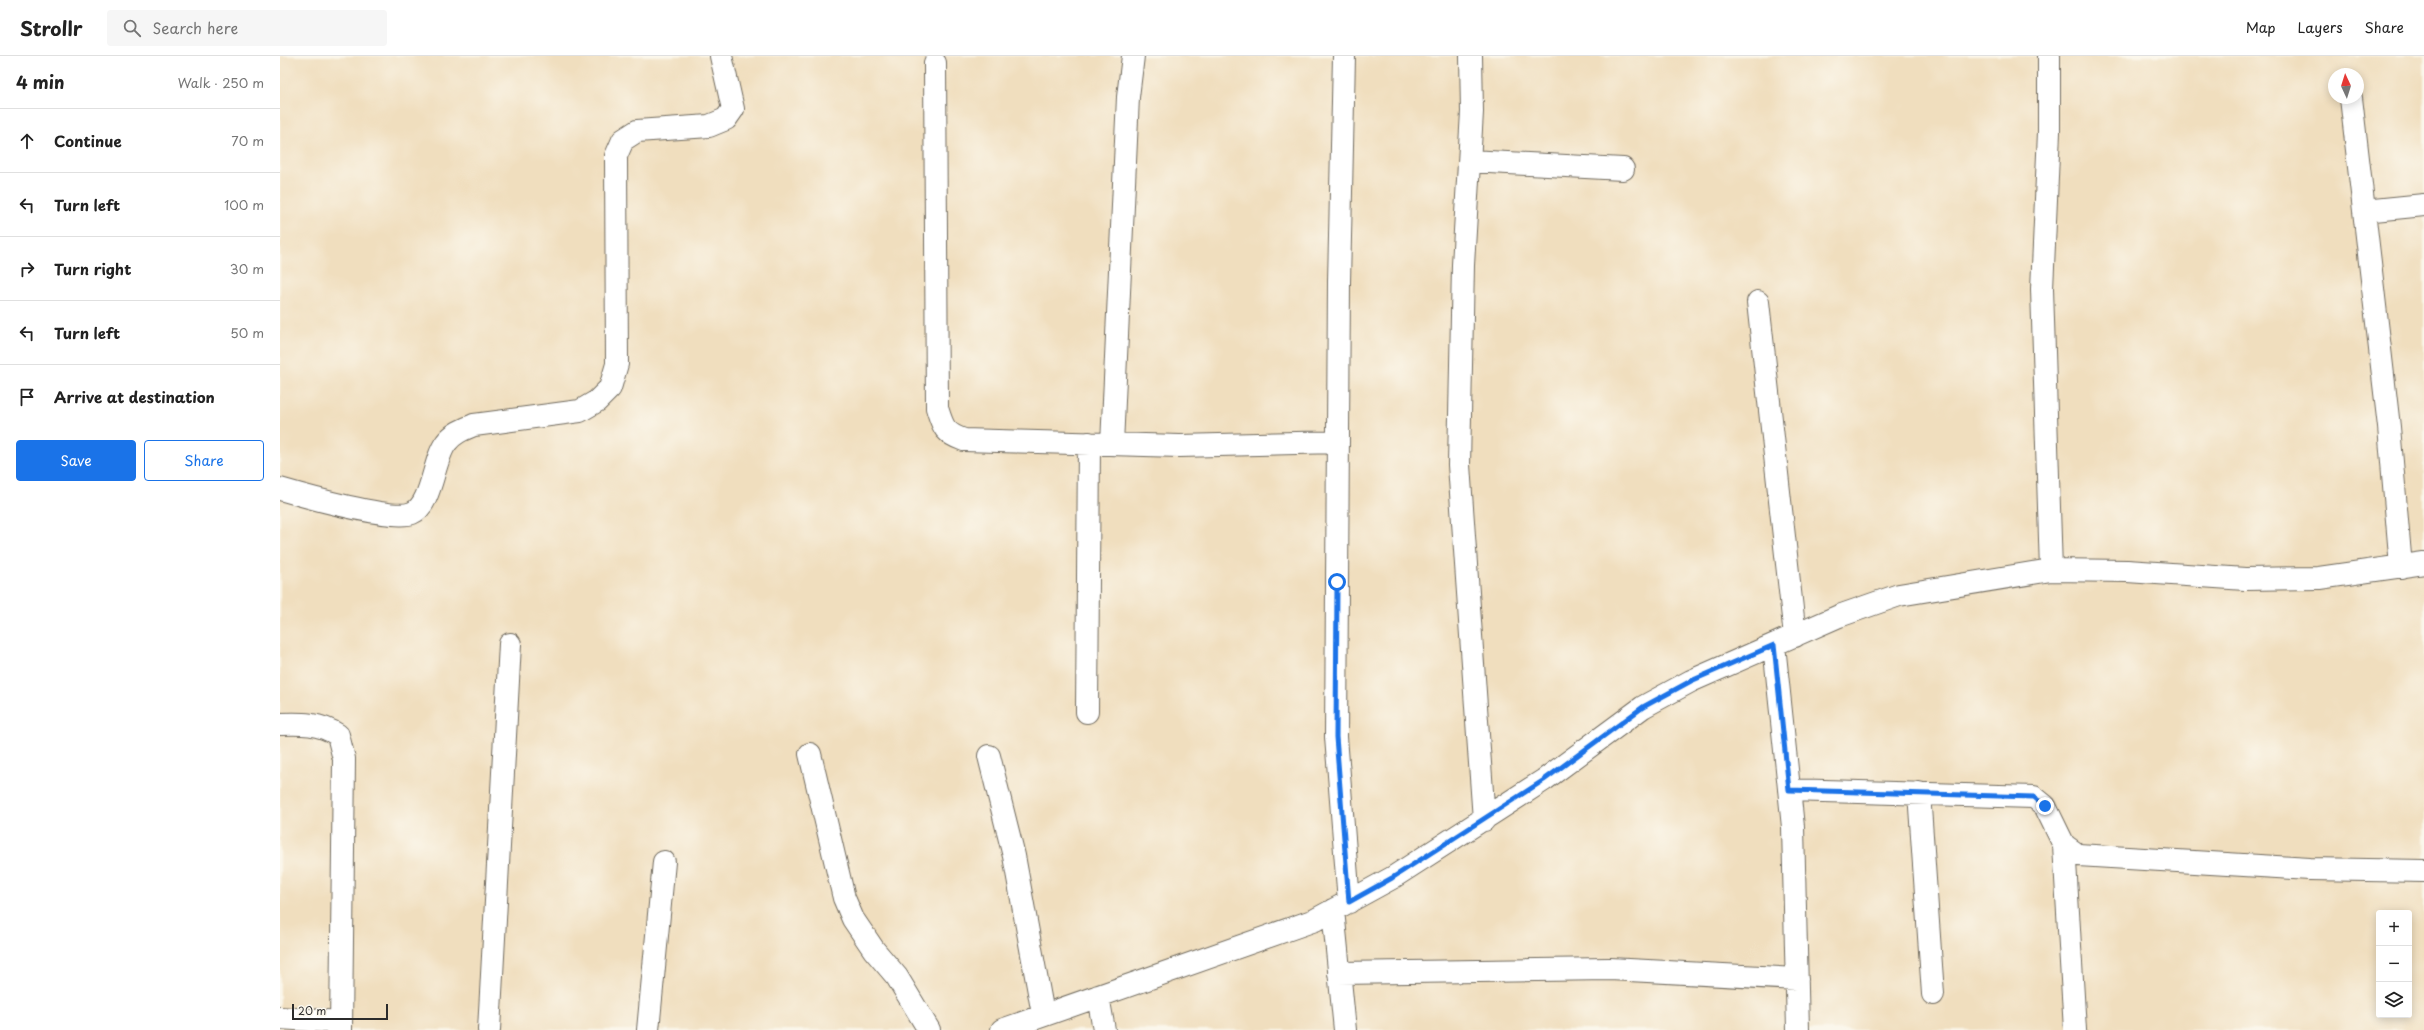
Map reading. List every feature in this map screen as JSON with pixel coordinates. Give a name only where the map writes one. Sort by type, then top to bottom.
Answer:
[{"type":"street","points":[[280,489],[320,500],[398,516],[412,513],[422,507],[445,443],[459,431],[474,425],[580,411],[601,397],[610,388],[616,364],[616,156],[623,140],[637,131],[709,126],[726,119],[733,109],[721,56]]},
{"type":"street","points":[[1112,444],[1128,97],[1133,56]]},
{"type":"street","points":[[1344,56],[1338,442],[1336,737],[1341,906],[1339,973],[1344,1030]]},
{"type":"street","points":[[1471,56],[1472,112],[1463,265],[1459,465],[1484,820]]},
{"type":"street","points":[[2049,56],[2049,132],[2042,289],[2051,570]]},
{"type":"street","points":[[935,63],[937,408],[943,427],[950,436],[964,440],[1180,446],[1338,442]]},
{"type":"street","points":[[2352,104],[2388,420],[2401,567]]},
{"type":"street","points":[[1470,161],[1623,169]]},
{"type":"street","points":[[2364,211],[2424,205]]},
{"type":"street","points":[[1758,302],[1795,636]]},
{"type":"street","points":[[1087,712],[1088,443]]},
{"type":"street","points":[[1002,1030],[1043,1014],[1315,920],[1392,878],[1484,820],[1544,780],[1643,707],[1691,681],[1839,616],[1899,595],[2051,570],[2127,571],[2245,579],[2319,578],[2424,563]]},
{"type":"street","points":[[488,1030],[510,644]]},
{"type":"street","points":[[1774,645],[1793,827],[1798,1030]]},
{"type":"street","points":[[280,724],[305,723],[328,728],[338,735],[344,759],[341,1026],[280,1018]]},
{"type":"street","points":[[810,754],[844,898],[853,919],[874,950],[897,977],[929,1030]]},
{"type":"street","points":[[989,756],[1014,856],[1043,1014]]},
{"type":"street","points":[[1789,790],[2034,797],[2045,806],[2064,845],[2075,1030]]},
{"type":"street","points":[[1919,794],[1933,994]]},
{"type":"street","points":[[2064,845],[2078,855],[2112,858],[2310,869],[2424,871]]},
{"type":"street","points":[[648,1030],[664,862]]},
{"type":"street","points":[[1339,973],[1610,969],[1797,979]]},
{"type":"street","points":[[1098,996],[1104,1030]]},
{"type":"route","points":[[1337,582],[1336,737],[1349,902],[1392,878],[1544,780],[1643,707],[1691,681],[1774,645],[1789,790],[2034,797],[2045,806]]}]
